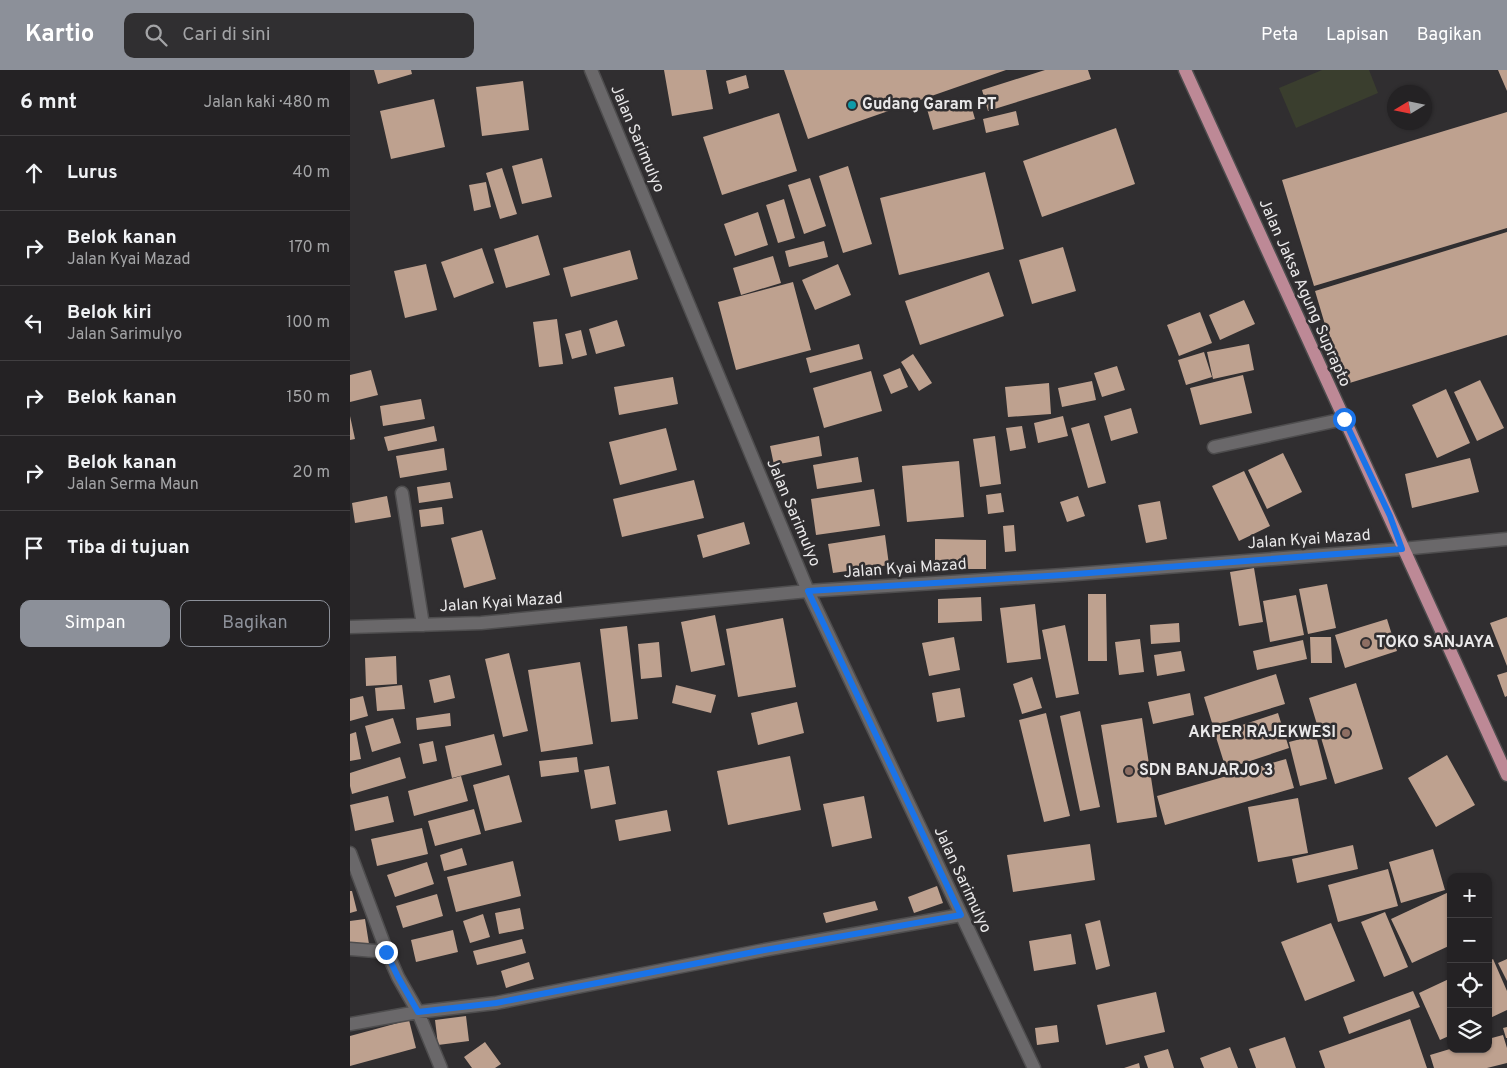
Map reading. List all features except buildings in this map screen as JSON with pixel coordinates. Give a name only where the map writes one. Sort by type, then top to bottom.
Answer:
[{"type":"main road","name":"Jalan Jaksa Agung Suprapto","points":[[1185,70],[1390,516],[1402,549],[1507,775]]},
{"type":"street","name":"Jalan Sarimulyo","points":[[591,70],[808,591],[1034,1068]]},
{"type":"street","points":[[1214,447],[1344,419]]},
{"type":"street","points":[[402,493],[423,624]]},
{"type":"street","name":"Jalan Kyai Mazad","points":[[350,627],[481,623],[808,591],[1063,575],[1507,539]]},
{"type":"street","points":[[350,853],[386,952],[418,1012],[441,1068]]},
{"type":"street","points":[[350,1024],[418,1012],[496,1003],[759,951],[961,915]]},
{"type":"street","points":[[350,950],[386,952]]},
{"type":"green space","points":[[1322,70],[1369,70],[1378,93],[1296,128],[1279,88]]},
{"type":"place","name":"Gudang Garam PT","points":[[852,105]]},
{"type":"place","name":"TOKO SANJAYA","points":[[1366,643]]},
{"type":"place","name":"AKPER RAJEKWESI","points":[[1346,733]]},
{"type":"place","name":"SDN BANJARJO 3","points":[[1129,771]]},
{"type":"route","points":[[386,952],[418,1012],[496,1003],[759,951],[961,915],[808,591],[1063,575],[1402,549],[1390,516],[1344,419]]}]
